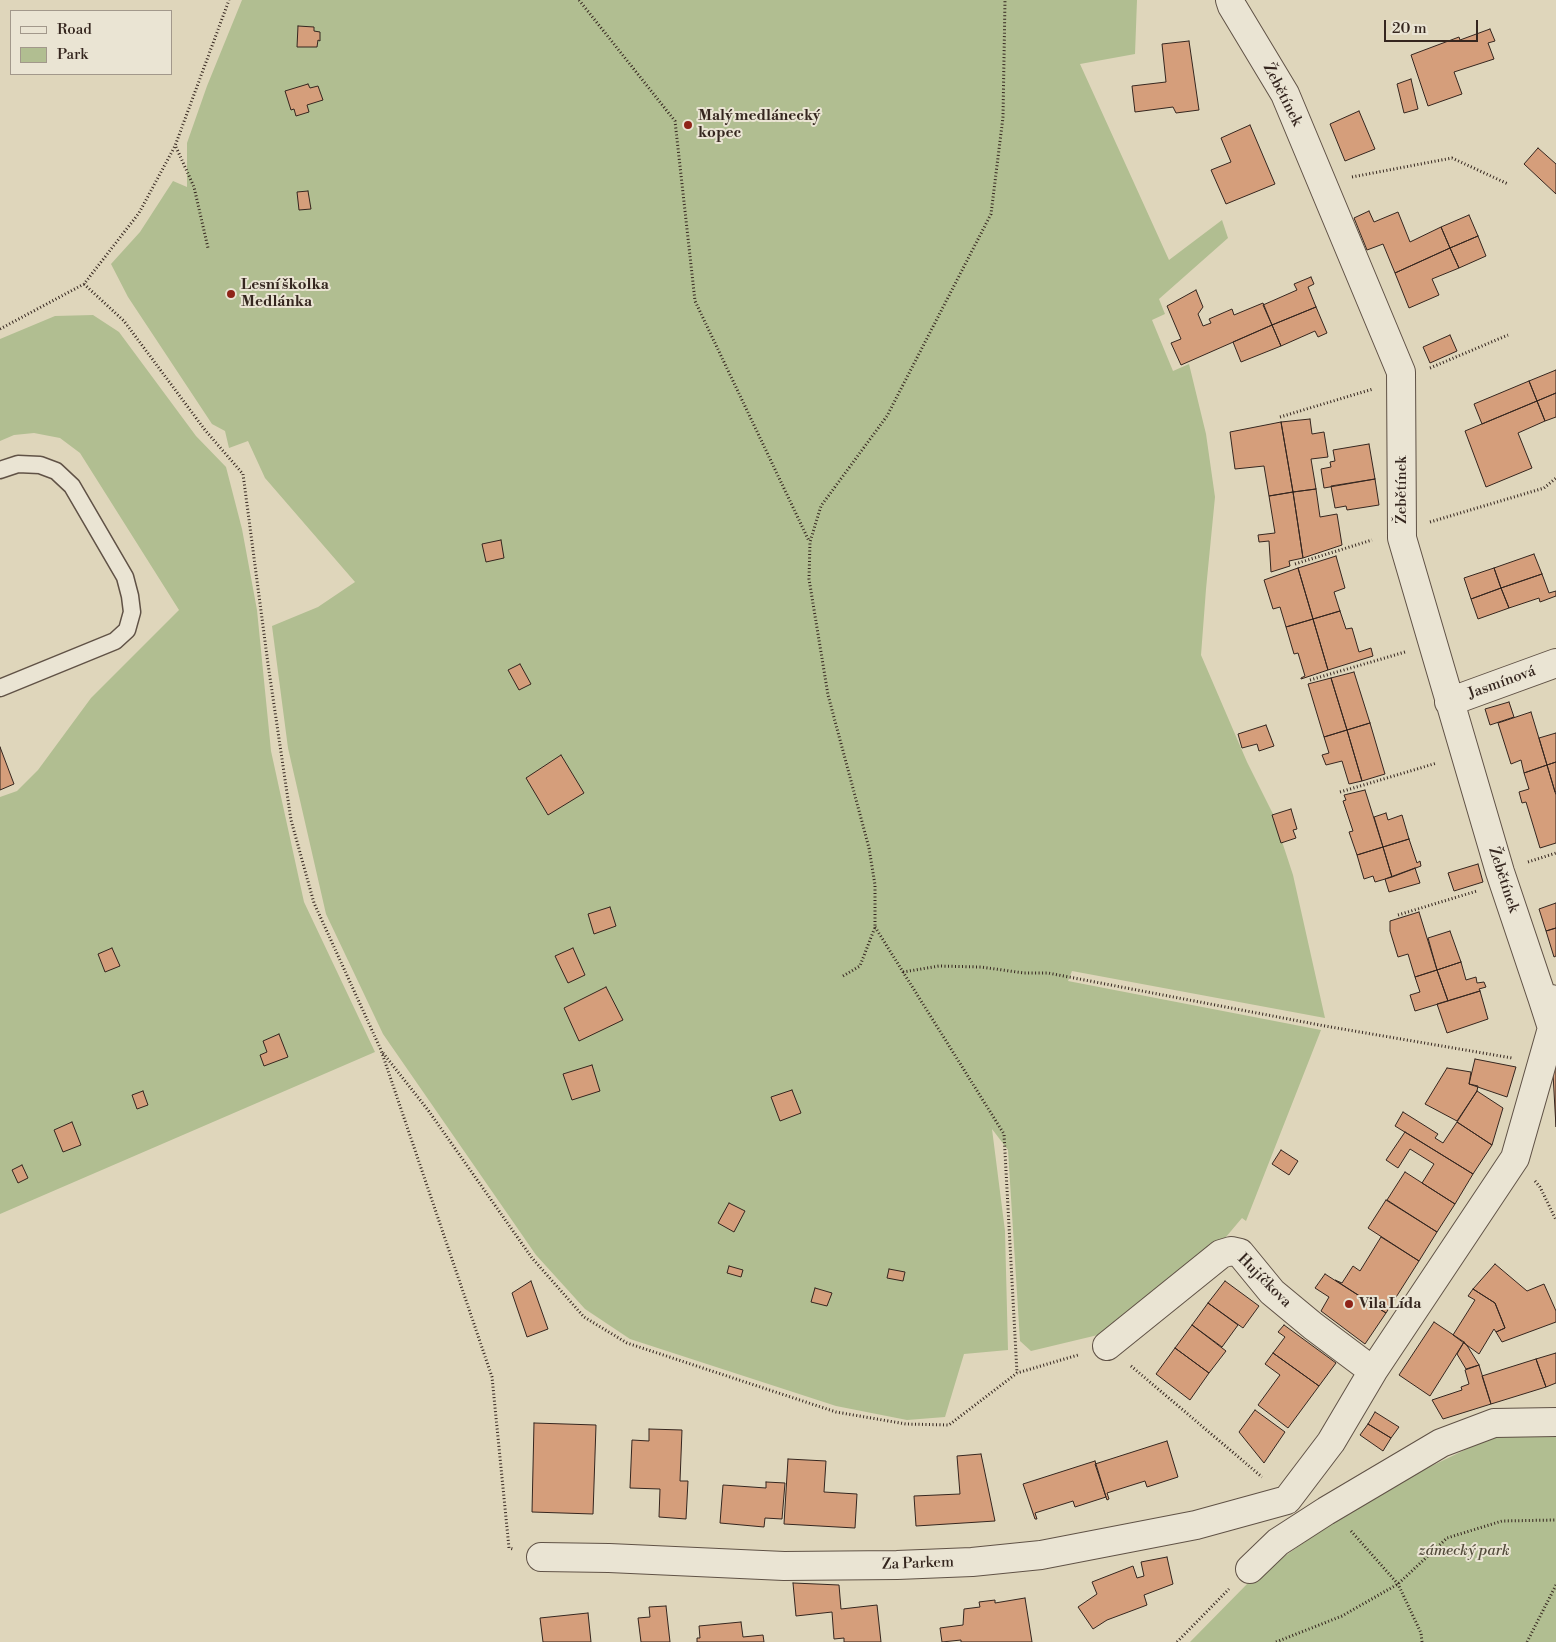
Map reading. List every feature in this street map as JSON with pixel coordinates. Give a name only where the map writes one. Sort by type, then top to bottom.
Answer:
[{"type":"street","name":"Žebětínek","points":[[1230,0],[1285,94],[1401,372],[1402,538],[1448,702],[1504,883],[1549,999],[1552,1028],[1514,1158],[1373,1371]]},
{"type":"street","name":"Jasmínová","points":[[1448,702],[1556,663]]},
{"type":"street","name":"Hujíčkova","points":[[1107,1346],[1221,1254],[1231,1251],[1240,1253],[1272,1292],[1313,1326],[1373,1371]]},
{"type":"street","points":[[1288,1500],[1330,1442],[1373,1371]]},
{"type":"street","points":[[1250,1569],[1278,1542],[1326,1511],[1441,1443],[1494,1423],[1556,1422]]},
{"type":"street","points":[[1278,1542],[1272,1532],[1300,1511],[1343,1453],[1330,1442]]},
{"type":"street","name":"Za Parkem","points":[[541,1557],[609,1558],[784,1566],[897,1566],[972,1562],[1041,1555],[1196,1525],[1288,1500]]},
{"type":"lane","points":[[0,470],[18,464],[40,465],[56,471],[72,486],[125,577],[132,612],[127,630],[115,641],[0,688]]},
{"type":"path","points":[[0,328],[84,284],[139,214],[175,146],[229,0]]},
{"type":"path","points":[[579,0],[675,121],[695,301],[810,542]]},
{"type":"path","points":[[843,976],[860,966],[875,927],[875,885],[869,848],[828,695],[809,578],[810,542],[821,506],[887,416],[991,214],[1002,116],[1005,0]]},
{"type":"path","points":[[175,146],[194,187],[208,248]]},
{"type":"path","points":[[1322,183],[1452,158],[1508,184]]},
{"type":"path","points":[[84,284],[124,321],[205,430],[243,474],[291,820],[314,903],[381,1050],[492,1377],[509,1548],[541,1557]]},
{"type":"path","points":[[1310,680],[1432,644]]},
{"type":"path","points":[[1340,792],[1464,755]]},
{"type":"path","points":[[1398,915],[1504,883]]},
{"type":"path","points":[[875,927],[1004,1134],[1017,1373]]},
{"type":"path","points":[[903,972],[939,966],[981,967],[1024,973],[1048,973],[1325,1026],[1542,1063]]},
{"type":"path","points":[[381,1050],[428,1110],[532,1258],[584,1317],[627,1342],[836,1412],[906,1424],[950,1425],[1017,1373],[1107,1346],[1203,1425],[1288,1500]]},
{"type":"path","points":[[1540,1187],[1556,1220]]},
{"type":"path","points":[[1326,1511],[1337,1515],[1398,1584],[1421,1632],[1422,1642]]},
{"type":"path","points":[[1276,1642],[1342,1616],[1398,1584],[1446,1538],[1502,1521],[1556,1520]]},
{"type":"path","points":[[1176,1642],[1250,1569]]},
{"type":"path","points":[[1527,1642],[1556,1584]]},
{"type":"green space","points":[[242,0],[1137,0],[1135,54],[1080,64],[1169,260],[1222,220],[1228,238],[1159,299],[1165,314],[1152,320],[1173,371],[1189,364],[1206,434],[1215,497],[1201,655],[1247,762],[1273,814],[1293,875],[1325,1018],[1072,971],[1068,981],[1321,1030],[1246,1221],[1242,1218],[1220,1244],[1102,1334],[1031,1351],[1020,1341],[1008,1150],[992,1129],[1005,1231],[1008,1350],[964,1354],[945,1417],[907,1420],[836,1406],[630,1339],[585,1309],[536,1255],[383,1034],[326,914],[288,748],[272,626],[318,607],[355,582],[265,478],[248,441],[229,448],[225,431],[212,424],[128,297],[111,264],[140,232],[173,181],[187,187],[187,143],[207,86]]},
{"type":"green space","points":[[93,315],[119,332],[196,436],[226,467],[242,529],[257,610],[271,751],[304,902],[375,1052],[0,1214],[0,797],[17,791],[38,770],[91,698],[179,610],[80,453],[60,438],[34,433],[14,435],[0,441],[0,339],[55,316]]},
{"type":"green space","name":"zámecký park","points":[[1500,1433],[1556,1435],[1556,1642],[1190,1642],[1251,1580],[1340,1517],[1419,1472]]},
{"type":"building","points":[[298,26],[314,27],[314,31],[320,32],[320,41],[318,40],[317,47],[297,47]]},
{"type":"building","points":[[1490,29],[1495,41],[1488,43],[1494,59],[1454,72],[1462,94],[1428,106],[1411,55],[1459,37],[1460,40]]},
{"type":"building","points":[[1189,41],[1199,110],[1176,113],[1173,107],[1135,112],[1132,86],[1166,82],[1162,44]]},
{"type":"building","points":[[1411,79],[1418,109],[1404,113],[1397,84]]},
{"type":"building","points":[[308,84],[310,88],[318,86],[323,100],[307,105],[309,112],[296,116],[294,109],[291,110],[285,91]]},
{"type":"building","points":[[1359,111],[1375,149],[1345,161],[1330,124]]},
{"type":"building","points":[[1250,125],[1275,184],[1226,204],[1211,170],[1231,162],[1221,138]]},
{"type":"building","points":[[1538,148],[1556,164],[1556,194],[1524,164]]},
{"type":"building","points":[[308,191],[311,209],[299,210],[297,192]]},
{"type":"building","points":[[1369,211],[1374,222],[1398,212],[1410,242],[1441,227],[1450,248],[1395,273],[1383,244],[1367,250],[1354,218]]},
{"type":"building","points":[[1469,215],[1478,236],[1450,248],[1441,227]]},
{"type":"building","points":[[1478,236],[1486,256],[1459,268],[1450,248]]},
{"type":"building","points":[[1450,248],[1459,268],[1432,279],[1439,295],[1409,308],[1395,273]]},
{"type":"building","points":[[1311,277],[1314,284],[1308,287],[1316,307],[1272,325],[1263,305],[1297,290],[1294,284]]},
{"type":"building","points":[[1196,290],[1203,307],[1198,314],[1203,326],[1211,323],[1209,319],[1232,309],[1234,315],[1263,303],[1272,325],[1181,365],[1171,343],[1181,339],[1167,306]]},
{"type":"building","points":[[1316,307],[1327,333],[1318,337],[1315,331],[1281,346],[1272,325]]},
{"type":"building","points":[[1272,325],[1281,346],[1241,362],[1233,342]]},
{"type":"building","points":[[1450,335],[1457,351],[1430,363],[1423,347]]},
{"type":"building","points":[[1556,370],[1556,393],[1537,401],[1529,381]]},
{"type":"building","points":[[1529,381],[1537,401],[1482,424],[1474,404]]},
{"type":"building","points":[[1556,393],[1556,417],[1545,421],[1537,401]]},
{"type":"building","points":[[1537,401],[1545,421],[1518,433],[1532,468],[1486,487],[1465,431]]},
{"type":"building","points":[[1310,419],[1312,434],[1324,432],[1328,457],[1311,459],[1316,489],[1293,492],[1281,422]]},
{"type":"building","points":[[1281,422],[1293,492],[1269,496],[1264,466],[1235,469],[1230,432]]},
{"type":"building","points":[[1369,444],[1375,479],[1324,488],[1321,469],[1331,467],[1330,462],[1335,461],[1333,450]]},
{"type":"building","points":[[1375,479],[1379,505],[1347,510],[1346,506],[1335,508],[1331,486]]},
{"type":"building","points":[[1316,489],[1320,517],[1337,514],[1342,545],[1303,558],[1293,492]]},
{"type":"building","points":[[1293,492],[1303,558],[1289,561],[1290,566],[1271,572],[1269,541],[1259,542],[1258,535],[1275,533],[1269,496]]},
{"type":"building","points":[[501,540],[504,558],[486,562],[482,544]]},
{"type":"building","points":[[1534,554],[1542,574],[1501,588],[1494,568]]},
{"type":"building","points":[[1336,556],[1345,588],[1334,592],[1340,611],[1313,619],[1298,568]]},
{"type":"building","points":[[1298,568],[1313,619],[1286,627],[1280,607],[1273,609],[1264,580]]},
{"type":"building","points":[[1494,568],[1501,588],[1471,599],[1464,578]]},
{"type":"building","points":[[1542,574],[1549,593],[1556,591],[1556,596],[1540,602],[1539,598],[1509,608],[1501,588]]},
{"type":"building","points":[[1501,588],[1509,608],[1478,619],[1471,599]]},
{"type":"building","points":[[1340,611],[1346,629],[1352,628],[1359,652],[1371,648],[1373,656],[1328,670],[1313,619]]},
{"type":"building","points":[[1313,619],[1328,670],[1301,679],[1305,676],[1298,653],[1294,654],[1286,627]]},
{"type":"building","points":[[520,664],[531,684],[519,690],[508,670]]},
{"type":"building","points":[[1354,672],[1370,723],[1347,730],[1331,678]]},
{"type":"building","points":[[1331,678],[1347,730],[1324,737],[1308,684]]},
{"type":"building","points":[[1509,702],[1514,717],[1490,725],[1485,709]]},
{"type":"building","points":[[1531,712],[1547,765],[1524,773],[1521,760],[1511,764],[1498,723]]},
{"type":"building","points":[[1370,723],[1385,774],[1362,781],[1347,730]]},
{"type":"building","points":[[1266,725],[1274,746],[1259,751],[1257,744],[1242,748],[1238,734]]},
{"type":"building","points":[[1347,730],[1362,781],[1349,784],[1342,761],[1326,765],[1322,755],[1329,753],[1324,737]]},
{"type":"building","points":[[1556,733],[1556,762],[1547,765],[1539,738]]},
{"type":"building","points":[[0,747],[14,784],[0,790]]},
{"type":"building","points":[[561,755],[584,793],[548,815],[526,778]]},
{"type":"building","points":[[1556,762],[1556,792],[1555,792],[1547,765]]},
{"type":"building","points":[[1547,765],[1556,795],[1556,843],[1540,848],[1526,802],[1522,803],[1519,792],[1529,789],[1524,773]]},
{"type":"building","points":[[1365,790],[1383,847],[1357,855],[1349,832],[1353,831],[1343,801],[1346,800],[1344,795]]},
{"type":"building","points":[[1291,809],[1297,829],[1293,830],[1296,838],[1281,843],[1272,815]]},
{"type":"building","points":[[1386,813],[1388,820],[1402,815],[1409,839],[1383,847],[1374,817]]},
{"type":"building","points":[[1409,839],[1417,863],[1420,861],[1421,866],[1392,877],[1383,847]]},
{"type":"building","points":[[1383,847],[1392,877],[1375,882],[1373,876],[1364,879],[1357,855]]},
{"type":"building","points":[[1478,864],[1483,882],[1454,891],[1448,873]]},
{"type":"building","points":[[1415,868],[1420,883],[1389,892],[1385,879]]},
{"type":"building","points":[[1556,903],[1556,928],[1546,931],[1539,909]]},
{"type":"building","points":[[610,907],[616,926],[594,934],[588,914]]},
{"type":"building","points":[[1419,912],[1437,970],[1415,977],[1408,954],[1398,957],[1390,931],[1390,921]]},
{"type":"building","points":[[1556,928],[1556,956],[1554,957],[1546,931]]},
{"type":"building","points":[[1450,931],[1461,962],[1437,970],[1428,938]]},
{"type":"building","points":[[112,948],[120,966],[105,972],[98,954]]},
{"type":"building","points":[[573,948],[585,975],[568,983],[555,956]]},
{"type":"building","points":[[1461,962],[1466,980],[1476,977],[1477,983],[1484,982],[1486,987],[1479,989],[1480,991],[1448,1001],[1437,970]]},
{"type":"building","points":[[1437,970],[1448,1001],[1415,1011],[1410,995],[1420,992],[1415,977]]},
{"type":"building","points":[[606,987],[623,1020],[579,1041],[564,1008]]},
{"type":"building","points":[[1480,991],[1488,1019],[1447,1033],[1437,1004]]},
{"type":"building","points":[[279,1034],[288,1057],[264,1066],[260,1055],[267,1052],[263,1041]]},
{"type":"building","points":[[1475,1059],[1516,1067],[1507,1097],[1469,1084]]},
{"type":"building","points":[[592,1065],[600,1091],[572,1100],[563,1074]]},
{"type":"building","points":[[1556,1065],[1556,1127],[1553,1074]]},
{"type":"building","points":[[1447,1068],[1471,1072],[1469,1084],[1478,1086],[1477,1091],[1457,1121],[1425,1104]]},
{"type":"building","points":[[792,1090],[801,1113],[780,1121],[771,1097]]},
{"type":"building","points":[[143,1091],[148,1105],[137,1109],[132,1095]]},
{"type":"building","points":[[1477,1091],[1503,1108],[1492,1145],[1457,1122]]},
{"type":"building","points":[[1403,1112],[1438,1134],[1435,1138],[1443,1143],[1457,1122],[1492,1145],[1473,1174],[1395,1126]]},
{"type":"building","points":[[72,1122],[81,1145],[63,1152],[54,1130]]},
{"type":"building","points":[[1405,1132],[1473,1174],[1455,1204],[1422,1183],[1434,1164],[1410,1149],[1398,1168],[1386,1160]]},
{"type":"building","points":[[1281,1150],[1298,1161],[1289,1175],[1272,1164]]},
{"type":"building","points":[[22,1165],[28,1178],[18,1183],[12,1170]]},
{"type":"building","points":[[1405,1172],[1455,1204],[1437,1232],[1387,1200]]},
{"type":"building","points":[[1386,1200],[1437,1232],[1419,1261],[1368,1228]]},
{"type":"building","points":[[729,1203],[745,1211],[734,1232],[718,1223]]},
{"type":"building","points":[[1381,1237],[1419,1261],[1386,1313],[1335,1280],[1342,1283],[1353,1266],[1360,1271]]},
{"type":"building","points":[[1495,1264],[1527,1291],[1544,1284],[1556,1311],[1556,1322],[1502,1342],[1496,1332],[1505,1328],[1495,1303],[1473,1289]]},
{"type":"building","points":[[729,1266],[743,1270],[741,1277],[727,1273]]},
{"type":"building","points":[[889,1269],[905,1272],[903,1281],[887,1278]]},
{"type":"building","name":"Vila Lída","points":[[1325,1274],[1386,1313],[1365,1344],[1321,1311],[1329,1297],[1315,1288]]},
{"type":"building","points":[[531,1281],[548,1329],[527,1337],[512,1293]]},
{"type":"building","points":[[1225,1281],[1259,1306],[1243,1328],[1208,1303]]},
{"type":"building","points":[[815,1288],[832,1293],[827,1306],[811,1302]]},
{"type":"building","points":[[1473,1289],[1495,1303],[1505,1328],[1496,1332],[1494,1329],[1479,1354],[1453,1335],[1475,1300],[1468,1296]]},
{"type":"building","points":[[1208,1303],[1238,1325],[1222,1347],[1192,1325]]},
{"type":"building","points":[[1434,1322],[1464,1342],[1430,1396],[1399,1375]]},
{"type":"building","points":[[1192,1325],[1226,1351],[1209,1373],[1175,1348]]},
{"type":"building","points":[[1284,1325],[1336,1363],[1319,1386],[1273,1353],[1285,1337],[1278,1332]]},
{"type":"building","points":[[1464,1342],[1479,1365],[1466,1369],[1457,1354]]},
{"type":"building","points":[[1175,1348],[1209,1373],[1190,1400],[1156,1374]]},
{"type":"building","points":[[1273,1353],[1319,1386],[1288,1428],[1258,1405],[1280,1375],[1265,1364]]},
{"type":"building","points":[[1556,1353],[1556,1383],[1546,1387],[1536,1359]]},
{"type":"building","points":[[1536,1359],[1546,1387],[1491,1404],[1482,1376]]},
{"type":"building","points":[[1479,1365],[1491,1404],[1443,1419],[1432,1400],[1462,1390],[1461,1387],[1469,1384],[1465,1370]]},
{"type":"building","points":[[1255,1410],[1285,1432],[1264,1463],[1239,1432]]},
{"type":"building","points":[[1375,1412],[1399,1427],[1391,1438],[1368,1424]]},
{"type":"building","points":[[534,1423],[596,1425],[593,1514],[532,1512]]},
{"type":"building","points":[[1368,1424],[1391,1438],[1383,1451],[1360,1435]]},
{"type":"building","points":[[649,1429],[682,1430],[680,1481],[688,1481],[686,1519],[659,1517],[660,1489],[630,1488],[632,1440],[649,1441]]},
{"type":"building","points":[[1167,1441],[1178,1477],[1147,1487],[1145,1481],[1107,1493],[1109,1499],[1107,1500],[1095,1464]]},
{"type":"building","points":[[981,1454],[995,1521],[916,1526],[914,1496],[960,1494],[957,1456]]},
{"type":"building","points":[[788,1459],[826,1461],[824,1492],[857,1494],[855,1528],[784,1524]]},
{"type":"building","points":[[1095,1461],[1106,1497],[1075,1507],[1073,1501],[1035,1513],[1037,1519],[1035,1519],[1023,1484]]},
{"type":"building","points":[[766,1482],[785,1483],[782,1519],[765,1518],[764,1527],[720,1523],[723,1485],[766,1488]]},
{"type":"building","points":[[1167,1557],[1173,1584],[1144,1595],[1147,1605],[1107,1620],[1093,1629],[1078,1607],[1097,1594],[1092,1582],[1133,1566],[1137,1578],[1144,1576],[1141,1562]]},
{"type":"building","points":[[793,1583],[839,1585],[841,1609],[877,1605],[881,1642],[844,1642],[844,1638],[834,1639],[832,1612],[796,1616]]},
{"type":"building","points":[[1025,1598],[1032,1642],[961,1642],[961,1640],[942,1642],[940,1628],[963,1625],[964,1609],[980,1607],[979,1602],[995,1600],[995,1603]]},
{"type":"building","points":[[666,1606],[670,1642],[641,1642],[638,1618],[650,1617],[649,1607]]},
{"type":"building","points":[[588,1613],[591,1642],[543,1642],[540,1618]]},
{"type":"building","points":[[741,1622],[743,1637],[763,1635],[764,1642],[697,1642],[697,1638],[700,1638],[699,1626]]},
{"type":"place","name":"Malý medlánecký kopec","points":[[688,125]]},
{"type":"place","name":"Lesní školka Medlánka","points":[[231,294]]},
{"type":"place","name":"Vila Lída","points":[[1349,1304]]}]
